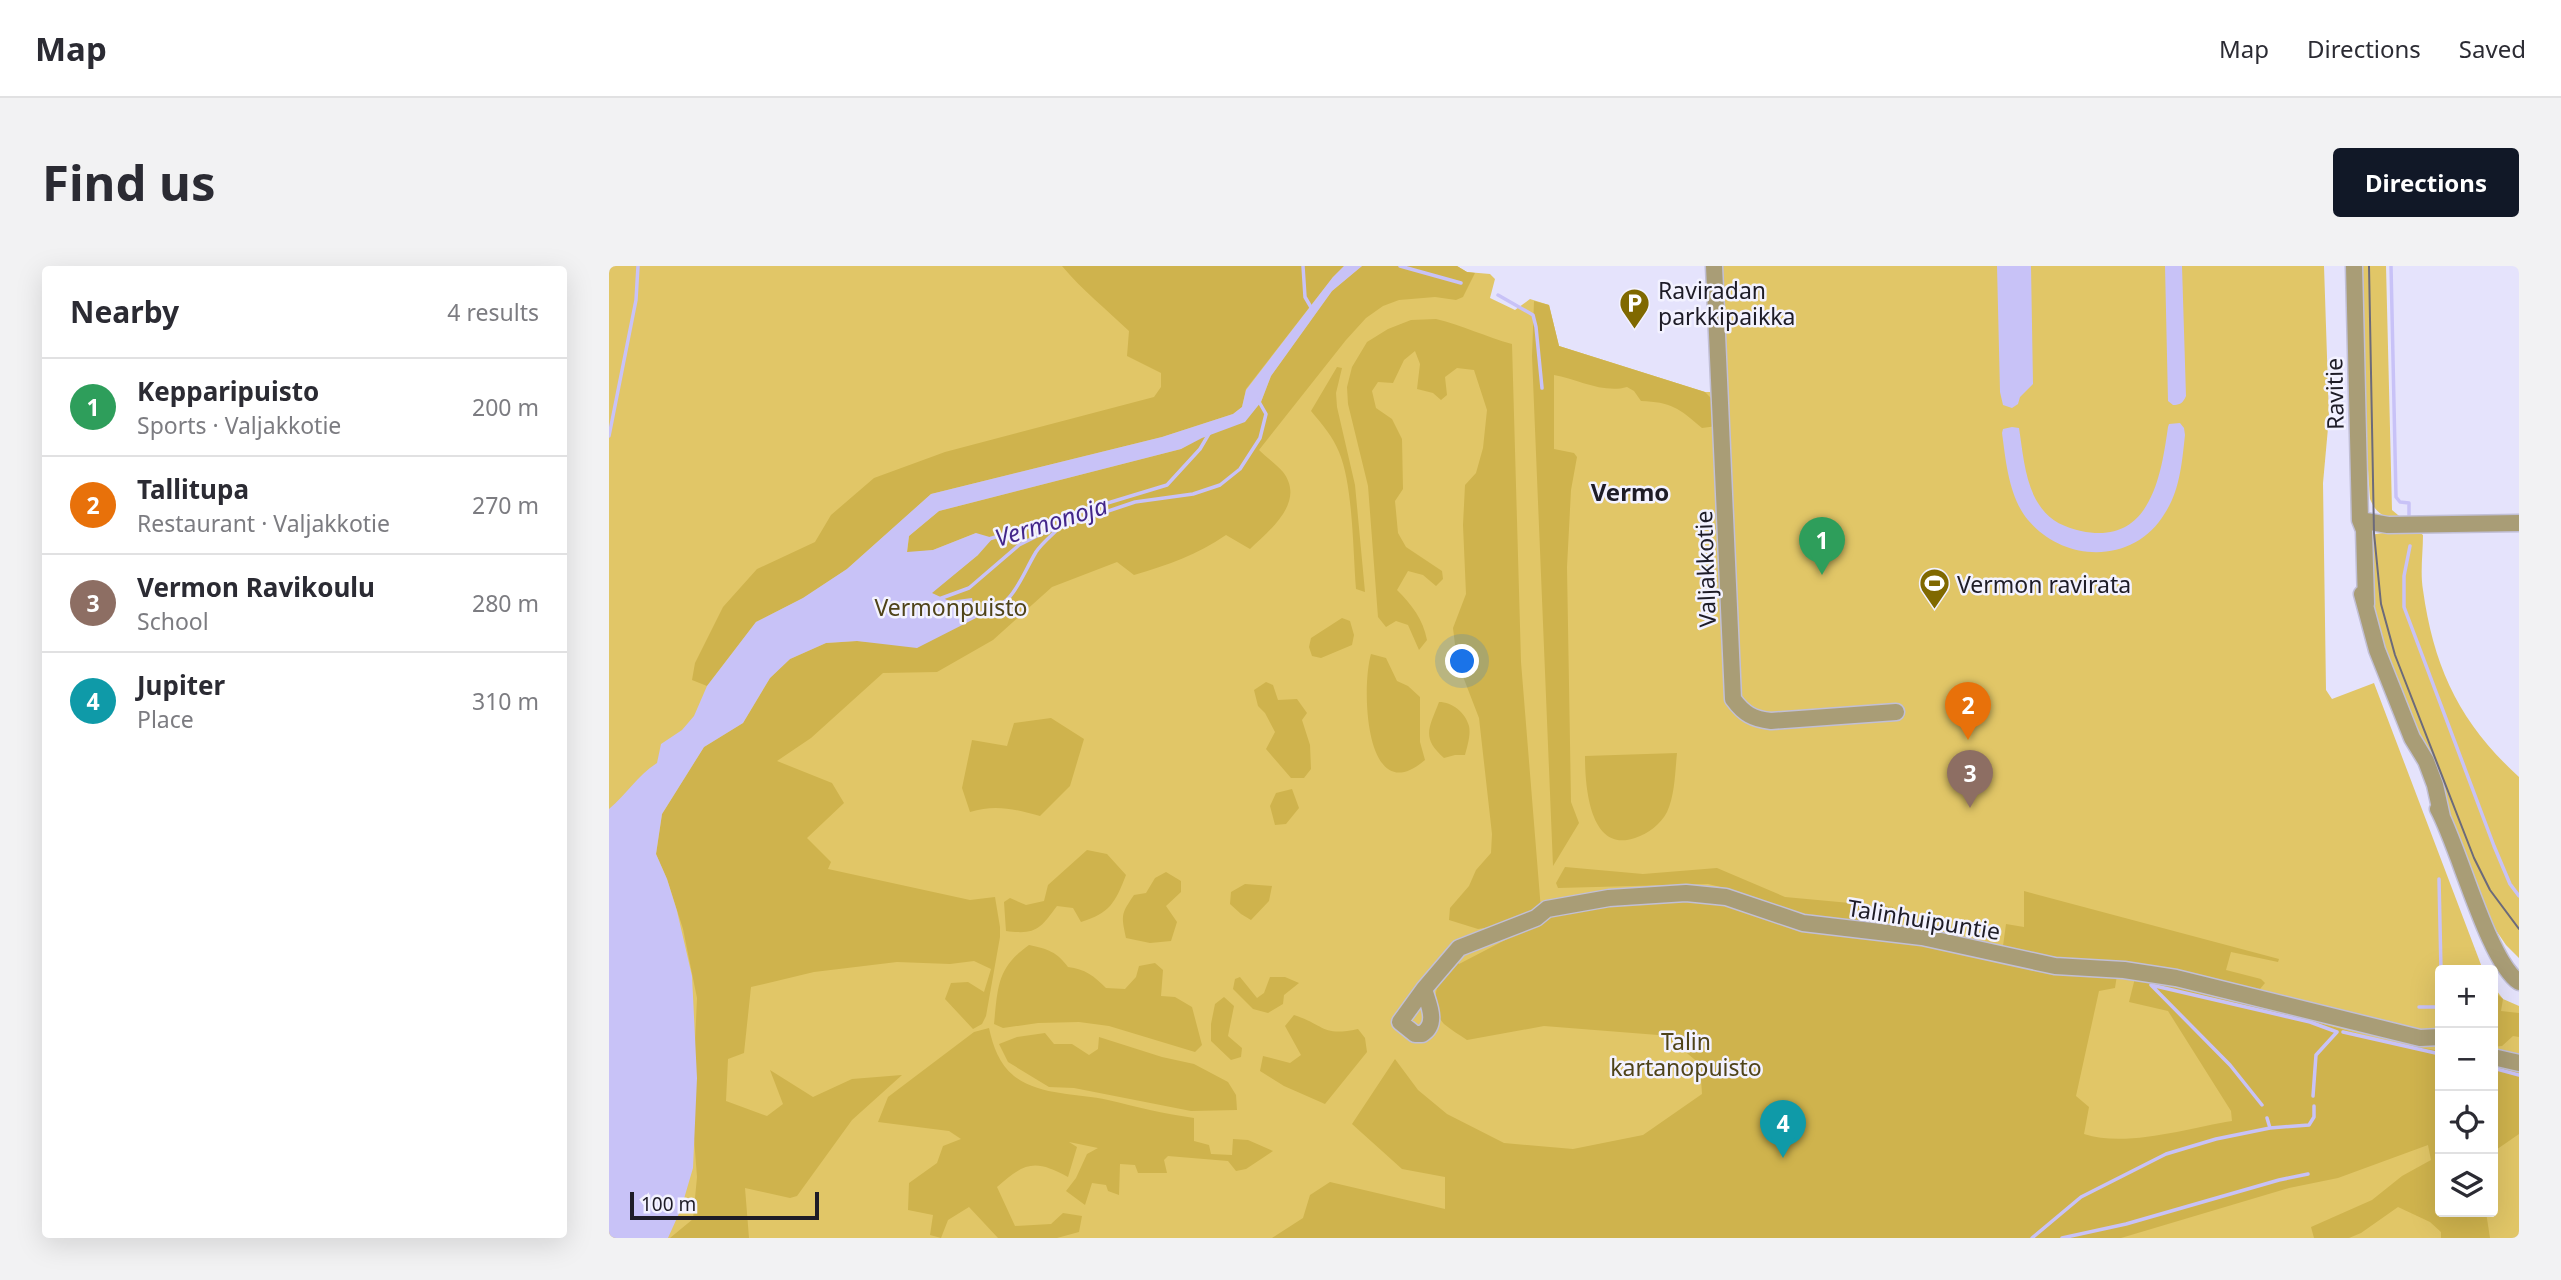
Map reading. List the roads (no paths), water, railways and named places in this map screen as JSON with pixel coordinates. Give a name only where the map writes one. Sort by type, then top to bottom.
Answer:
[{"type":"street","name":"Valjakkotie","points":[[1714,266],[1733,699],[1743,713],[1771,721],[1896,712]]},
{"type":"street","name":"Ravitie","points":[[2354,266],[2360,520],[2364,530],[2366,604],[2377,650],[2412,738],[2426,761],[2442,817],[2483,919],[2509,974],[2519,982]]},
{"type":"street","points":[[2360,520],[2388,525],[2519,523]]},
{"type":"street","name":"Talinhuipuntie","points":[[1424,989],[1459,948],[1536,918],[1547,909],[1609,898],[1697,894],[1726,897],[1803,923],[1922,937],[2055,965],[2124,970],[2176,978],[2420,1038],[2435,1037]]},
{"type":"street","points":[[2498,966],[2503,959],[2519,964]]},
{"type":"street","points":[[2498,1058],[2519,1063]]},
{"type":"waterway","points":[[609,436],[636,300],[638,266]]},
{"type":"waterway","points":[[1303,266],[1305,297],[1312,309]]},
{"type":"waterway","points":[[1400,266],[1461,283]]},
{"type":"waterway","points":[[2391,266],[2396,497],[2400,502],[2409,503],[2409,517]]},
{"type":"waterway","points":[[1498,295],[1533,315],[1542,388]]},
{"type":"waterway","points":[[939,599],[969,588],[1019,545],[1043,533],[1135,502],[1193,494],[1220,485],[1240,469],[1260,438],[1266,414],[1258,400]]},
{"type":"waterway","name":"Vermonoja","points":[[989,539],[1167,485],[1200,449],[1210,432]]},
{"type":"waterway","points":[[972,615],[986,612],[1006,601],[1038,549],[1059,528]]},
{"type":"waterway","points":[[2410,546],[2404,576],[2404,607],[2494,846],[2510,884],[2519,896]]},
{"type":"waterway","points":[[2439,879],[2441,965]]},
{"type":"waterway","points":[[2262,1105],[2230,1065],[2151,985],[2310,1022],[2337,1032]]},
{"type":"waterway","points":[[2419,1007],[2435,1007]]},
{"type":"waterway","points":[[2313,1096],[2316,1055],[2337,1032]]},
{"type":"waterway","points":[[2343,1032],[2435,1053]]},
{"type":"waterway","points":[[2498,1069],[2519,1075]]},
{"type":"waterway","points":[[2032,1238],[2081,1197],[2166,1154],[2216,1139],[2270,1128],[2309,1125],[2314,1117],[2314,1106]]},
{"type":"waterway","points":[[2267,1118],[2270,1128]]},
{"type":"waterway","points":[[2062,1238],[2126,1224],[2308,1174]]},
{"type":"tram line","points":[[2369,266],[2374,533],[2381,604],[2395,655],[2474,858],[2490,890],[2519,929]]},
{"type":"place","name":"Raviradan parkkipaikka","points":[[1635,330]]},
{"type":"place","name":"Kepparipuisto","points":[[1822,575]]},
{"type":"place","name":"Vermon ravirata","points":[[1934,611]]},
{"type":"place","name":"Tallitupa","points":[[1968,740]]},
{"type":"place","name":"Vermon Ravikoulu","points":[[1970,808]]},
{"type":"place","name":"Jupiter","points":[[1783,1158]]},
{"type":"district","name":"Vermo","points":[[1630,491]]},
{"type":"park label","name":"Vermonpuisto","points":[[951,607]]},
{"type":"park label","name":"Talin kartanopuisto","points":[[1686,1054]]}]
